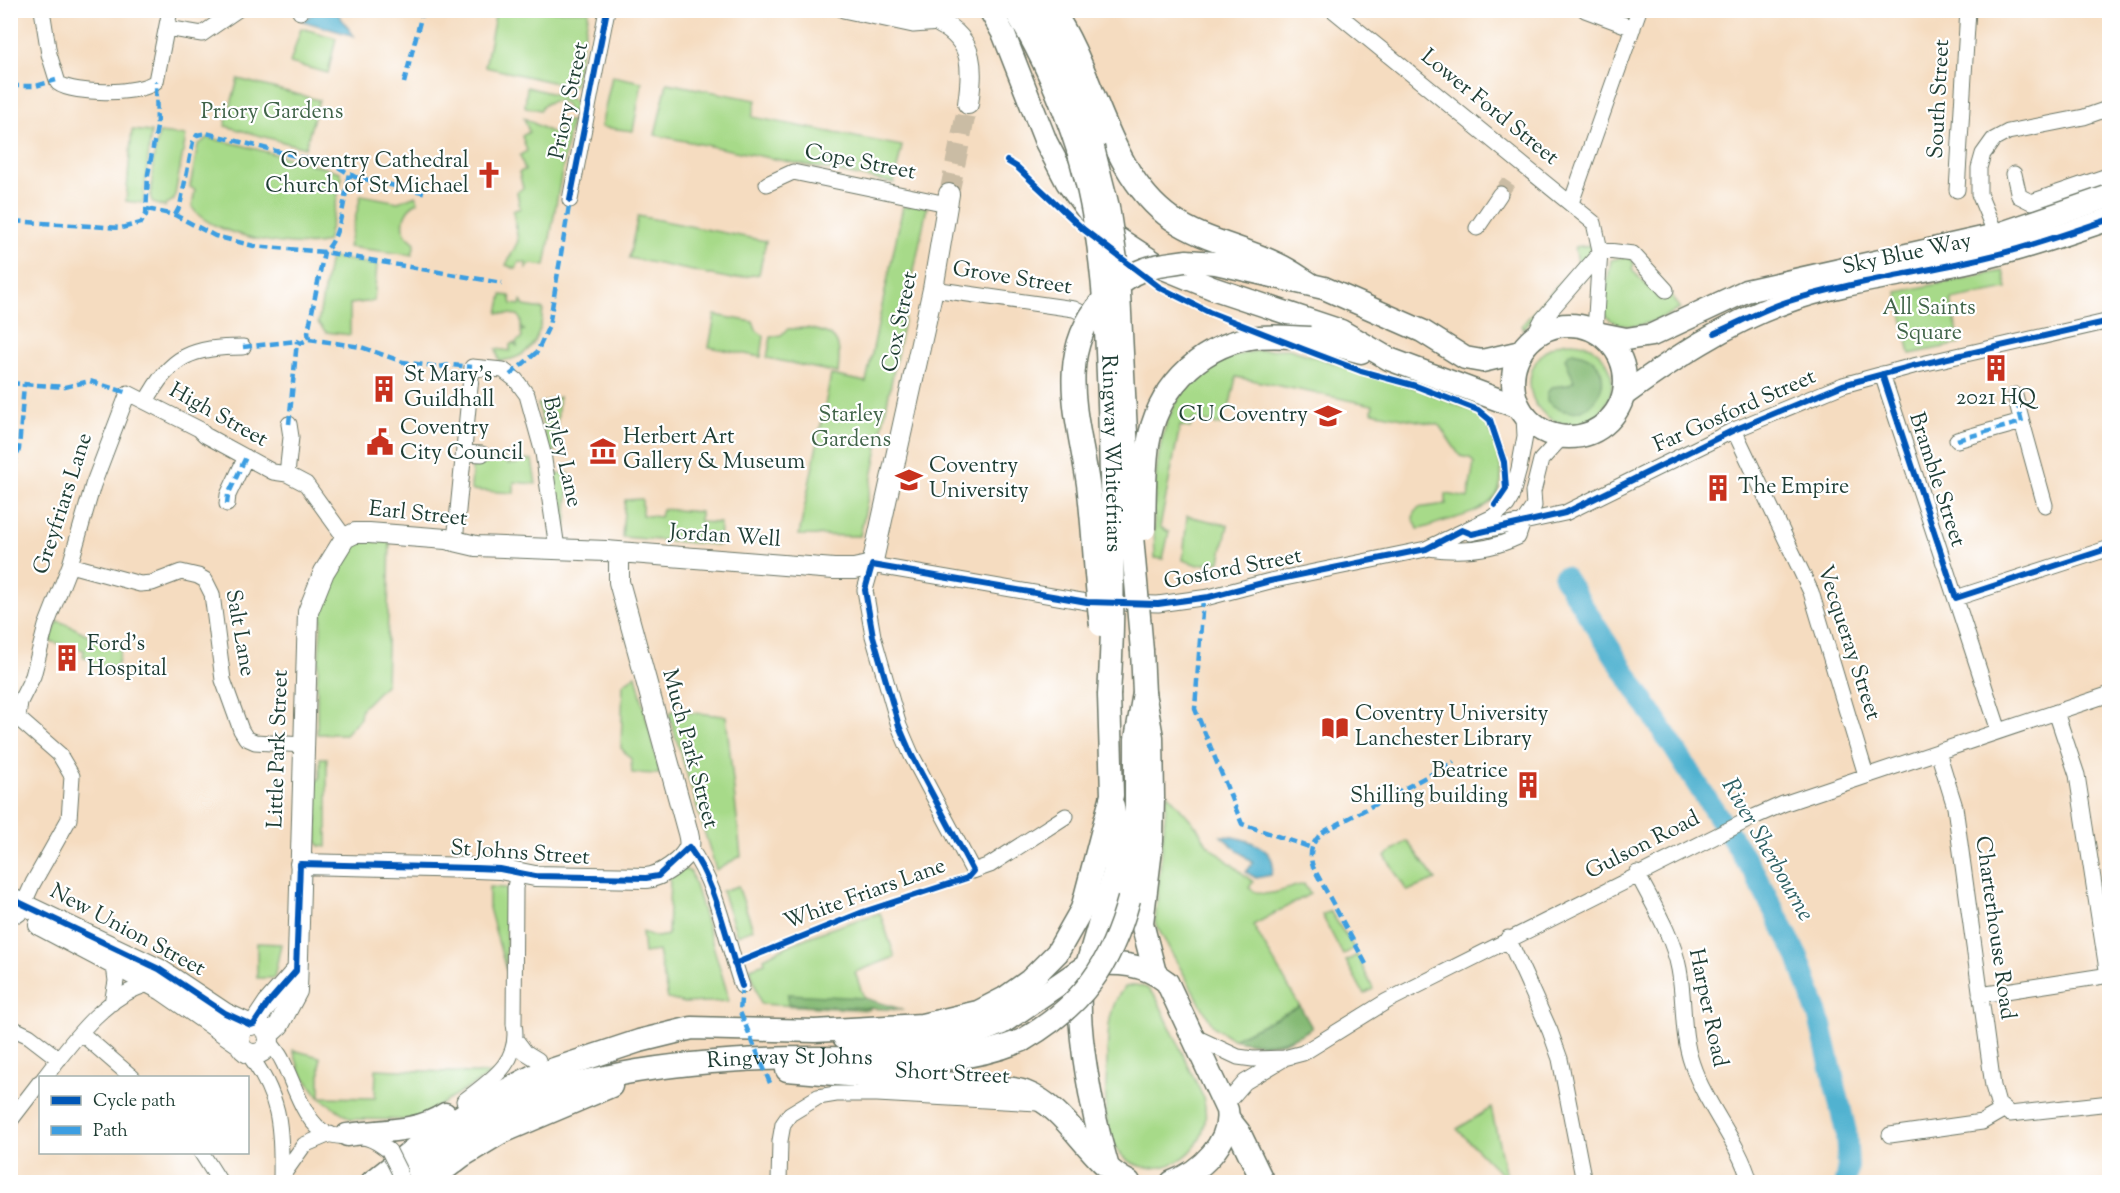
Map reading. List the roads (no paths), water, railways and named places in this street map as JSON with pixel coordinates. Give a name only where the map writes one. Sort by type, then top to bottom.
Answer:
[{"type":"highway","points":[[990,10],[1004,35],[1050,150],[1067,182],[1100,227],[1161,267],[1212,288],[1341,331],[1389,359]]},
{"type":"highway","name":"Ringway Whitefriars","points":[[1015,10],[1034,41],[1060,94],[1081,160],[1094,221],[1107,351],[1114,624],[1109,695],[1112,795],[1093,911]]},
{"type":"highway","name":"Ringway Whitefriars","points":[[1035,10],[1060,56],[1087,125],[1108,207],[1118,273],[1130,513],[1144,693],[1136,739],[1136,838],[1129,898]]},
{"type":"highway","points":[[1052,10],[1067,31],[1132,176],[1146,194],[1171,218],[1218,242],[1278,264],[1309,283]]},
{"type":"highway","name":"Sky Blue Way","points":[[1598,333],[1626,339],[1652,335],[1746,291],[1776,282],[1996,235],[2109,196]]},
{"type":"highway","points":[[1996,235],[2005,241],[2012,242],[2082,220],[2109,219]]},
{"type":"highway","name":"Sky Blue Way","points":[[1625,394],[1696,344],[1784,303],[1856,282],[1970,261],[2033,245],[2109,219]]},
{"type":"highway","points":[[1109,695],[1090,505],[1073,381],[1074,354],[1081,332],[1093,311],[1114,287],[1145,269],[1186,261],[1216,263],[1309,283],[1361,302],[1422,331],[1465,358],[1482,362],[1526,346],[1552,329],[1568,326],[1598,333],[1615,346],[1623,360],[1627,379],[1625,394],[1609,420],[1597,429],[1574,437],[1561,438],[1548,433],[1521,412],[1389,359],[1310,338],[1276,336],[1248,338],[1210,351],[1176,381],[1155,420],[1148,445],[1142,651]]},
{"type":"highway","points":[[1521,412],[1514,379],[1526,346]]},
{"type":"highway","points":[[1144,693],[1152,737],[1152,841],[1142,923],[1155,973]]},
{"type":"highway","name":"Ringway St Johns","points":[[400,1182],[463,1135],[505,1109],[553,1090],[698,1062],[738,1063],[817,1058],[939,1061],[983,1055],[1023,1041],[1057,1019],[1088,989],[1113,948],[1129,898]]},
{"type":"highway","points":[[1093,911],[1086,967],[1079,995],[1098,1130],[1107,1167]]},
{"type":"highway","name":"Ringway St Johns","points":[[372,1182],[424,1140],[469,1110],[533,1076],[587,1056],[679,1029],[737,1028],[815,1031],[922,1025],[978,1012],[1029,981],[1093,911]]},
{"type":"highway","points":[[815,1031],[890,1044],[936,1042],[972,1035],[1002,1023],[1086,967],[1126,964],[1155,973],[1167,982],[1176,998],[1227,1111],[1263,1182]]},
{"type":"highway","points":[[338,1135],[427,1124],[538,1060],[566,1047],[607,1035],[679,1029]]},
{"type":"highway","points":[[738,1063],[817,1074],[992,1087],[1024,1092],[1065,1118],[1107,1167],[1129,1182]]},
{"type":"highway","points":[[428,1182],[462,1156],[500,1133],[591,1096],[636,1073]]},
{"type":"highway","points":[[1172,1182],[1191,1173],[1213,1154],[1222,1139],[1227,1111]]},
{"type":"main road","points":[[943,17],[967,50],[971,68],[968,104]]},
{"type":"main road","name":"Cox Street","points":[[872,565],[933,289],[948,199]]},
{"type":"main road","name":"Earl Street","points":[[345,538],[355,533],[369,533],[455,541],[476,546],[566,549]]},
{"type":"main road","name":"Little Park Street","points":[[244,1048],[242,1032],[261,1031],[268,1003],[296,971],[308,612],[324,572],[345,538]]},
{"type":"main road","name":"Jordan Well","points":[[566,549],[834,569],[854,569],[872,565]]},
{"type":"main road","name":"Much Park Street","points":[[619,554],[619,582],[688,833],[689,847]]},
{"type":"main road","name":"St Johns Street","points":[[300,864],[483,868],[535,876],[652,878],[675,862],[689,847]]},
{"type":"main road","name":"New Union Street","points":[[16,907],[150,984],[244,1048]]},
{"type":"main road","name":"New Union Street","points":[[16,907],[159,969],[225,1013],[261,1031]]},
{"type":"main road","points":[[244,1048],[261,1052],[261,1031]]},
{"type":"street","points":[[42,10],[56,80],[68,88],[131,91],[144,89],[158,78],[170,10]]},
{"type":"street","points":[[166,28],[202,34],[237,10]]},
{"type":"street","name":"Priory Street","points":[[570,200],[607,10]]},
{"type":"street","points":[[843,10],[913,25],[943,17]]},
{"type":"street","points":[[906,10],[943,17]]},
{"type":"street","name":"Lower Ford Street","points":[[1333,10],[1594,223],[1600,252],[1598,333]]},
{"type":"street","points":[[1585,10],[1633,28]]},
{"type":"street","points":[[1571,203],[1639,10]]},
{"type":"street","name":"South Street","points":[[1957,190],[1968,10]]},
{"type":"street","points":[[1996,235],[1979,194],[1978,168],[1983,154],[1993,140],[2008,132],[2084,117],[2109,108]]},
{"type":"street","points":[[1511,178],[1521,165]]},
{"type":"street","name":"Cope Street","points":[[767,184],[793,172],[948,199]]},
{"type":"street","points":[[2014,174],[2019,196],[2031,202],[2109,175]]},
{"type":"street","points":[[1477,228],[1500,194]]},
{"type":"street","points":[[1526,346],[1542,320],[1600,252],[1633,254],[1666,290]]},
{"type":"street","name":"Grove Street","points":[[933,289],[1074,309],[1084,314]]},
{"type":"street","name":"Far Gosford Street","points":[[1523,522],[1565,513],[1734,430],[1822,392],[1882,374],[2109,321]]},
{"type":"street","points":[[146,402],[163,375],[180,359],[208,347],[243,347]]},
{"type":"street","name":"Bayley Lane","points":[[464,453],[471,367],[503,370],[516,380],[527,395],[537,424],[566,549]]},
{"type":"street","name":"Bramble Street","points":[[1882,374],[1999,731]]},
{"type":"street","name":"High Street","points":[[128,393],[273,472],[287,474]]},
{"type":"street","name":"Greyfriars Lane","points":[[16,907],[69,819],[72,776],[59,754],[14,714],[33,676],[46,626],[70,564],[93,485],[128,393]]},
{"type":"street","points":[[2015,395],[2045,505]]},
{"type":"street","points":[[1521,412],[1523,446],[1509,501],[1514,515],[1523,522]]},
{"type":"street","points":[[1957,440],[2022,422]]},
{"type":"street","points":[[287,474],[291,437],[289,424]]},
{"type":"street","name":"Vecqueray Street","points":[[1734,430],[1812,592],[1866,776]]},
{"type":"street","name":"Gosford Street","points":[[872,565],[1087,602],[1158,604],[1209,597],[1429,548],[1460,550],[1499,545],[1518,537],[1523,522],[1534,506],[1533,492],[1541,460],[1561,438]]},
{"type":"street","points":[[455,541],[464,453],[482,454]]},
{"type":"street","points":[[227,504],[228,495],[246,457]]},
{"type":"street","name":"Earl Street","points":[[287,474],[311,489],[345,538]]},
{"type":"street","name":"Gosford Street","points":[[1429,548],[1462,530],[1493,517],[1509,501]]},
{"type":"street","name":"Gosford Street","points":[[1462,530],[1472,534],[1523,522]]},
{"type":"street","points":[[1956,598],[2109,548]]},
{"type":"street","name":"Salt Lane","points":[[70,564],[140,584],[152,583],[181,572],[206,580],[212,594],[223,680],[241,730],[246,738],[255,742],[303,745]]},
{"type":"street","name":"White Friars Lane","points":[[872,565],[865,590],[873,636],[899,726],[915,762],[973,871],[990,865],[1066,816]]},
{"type":"street","name":"Gulson Road","points":[[1193,1036],[1238,1057],[1284,1058],[1303,1053],[1371,1010],[1508,938],[1734,825],[1783,804],[2109,694]]},
{"type":"street","points":[[1980,995],[2109,976],[2076,775],[2056,712]]},
{"type":"street","name":"Charterhouse Road","points":[[1938,752],[1955,807],[1995,1095],[2003,1110]]},
{"type":"street","name":"Much Park Street","points":[[689,847],[698,858],[710,886],[742,986]]},
{"type":"street","name":"St Johns Street","points":[[464,1101],[507,1064],[516,1038],[514,1024],[515,888],[518,872]]},
{"type":"street","name":"Harper Road","points":[[1637,873],[1679,967],[1685,1036],[1696,1075],[1739,1154],[1750,1182]]},
{"type":"street","points":[[1508,938],[1550,1031],[1560,1059],[1584,1182]]},
{"type":"street","points":[[111,1003],[116,981],[114,964]]},
{"type":"street","points":[[45,1076],[81,1033],[111,1003],[138,987],[150,984]]},
{"type":"street","points":[[10,1027],[29,1036],[59,1059]]},
{"type":"street","points":[[261,1031],[282,1058],[308,1114],[338,1135]]},
{"type":"street","points":[[81,1033],[132,1076]]},
{"type":"street","points":[[516,1038],[525,1052],[538,1060]]},
{"type":"street","name":"New Union Street","points":[[244,1048],[259,1068],[278,1107],[282,1134],[281,1180]]},
{"type":"street","name":"Gulson Road","points":[[1227,1111],[1245,1083],[1284,1058]]},
{"type":"street","points":[[10,1121],[39,1083]]},
{"type":"street","name":"Short Street","points":[[779,1182],[783,1124],[790,1114],[818,1097],[836,1094],[877,1094],[1044,1103]]},
{"type":"street","points":[[1890,1135],[1982,1122],[2003,1110],[2010,1114],[2027,1114],[2109,1103]]},
{"type":"street","points":[[281,1180],[304,1145],[338,1135],[373,1139],[389,1151],[399,1171],[400,1182]]},
{"type":"street","points":[[205,1158],[220,1182]]},
{"type":"water","points":[[318,10],[336,11],[354,36],[303,21]]},
{"type":"water","points":[[1221,836],[1239,838],[1258,845],[1271,858],[1273,866],[1271,875],[1256,878],[1246,872],[1253,863]]},
{"type":"waterway","name":"River Sherbourne","points":[[1564,577],[1755,874],[1798,957],[1820,1021],[1846,1132],[1848,1166],[1845,1182]]},
{"type":"tunnel","points":[[949,194],[968,104]]},
{"type":"tunnel","points":[[1500,194],[1511,178]]},
{"type":"place","name":"Coventry Cathedral Church of St Michael","points":[[489,175]]},
{"type":"place","name":"2021 HQ","points":[[1996,368]]},
{"type":"place","name":"St Mary's Guildhall","points":[[384,389]]},
{"type":"place","name":"CU Coventry","points":[[1328,416]]},
{"type":"place","name":"Coventry City Council","points":[[380,442]]},
{"type":"place","name":"Herbert Art Gallery & Museum","points":[[603,451]]},
{"type":"place","name":"Coventry University","points":[[909,480]]},
{"type":"place","name":"The Empire","points":[[1718,488]]},
{"type":"place","name":"Ford's Hospital","points":[[67,658]]},
{"type":"place","name":"Coventry University Lanchester Library","points":[[1335,728]]},
{"type":"place","name":"Beatrice Shilling building","points":[[1528,785]]},
{"type":"park label","name":"Priory Gardens","points":[[272,113]]},
{"type":"park label","name":"All Saints Square","points":[[1929,322]]},
{"type":"park label","name":"Starley Gardens","points":[[851,428]]}]
